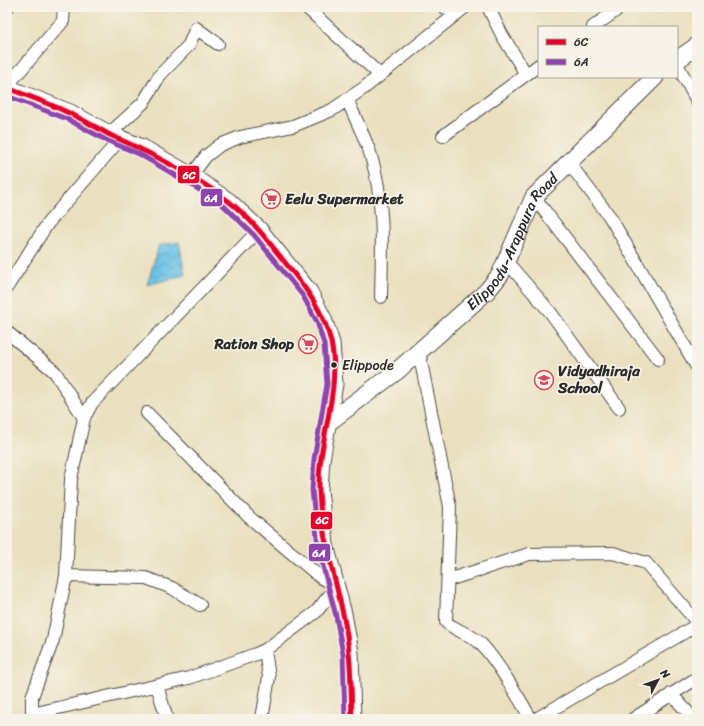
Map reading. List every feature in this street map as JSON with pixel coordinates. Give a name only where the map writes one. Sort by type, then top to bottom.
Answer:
[{"type":"street","points":[[64,7],[63,21],[7,87],[70,113],[142,148],[191,176],[228,201],[259,230],[308,292],[323,319],[331,343],[334,384],[329,422],[321,460],[319,490],[325,545],[337,586],[350,653],[352,719]]},
{"type":"street","points":[[306,7],[379,74]]},
{"type":"street","points":[[444,7],[462,10]]},
{"type":"street","points":[[488,7],[502,35],[526,74]]},
{"type":"street","points":[[594,26],[621,7]]},
{"type":"street","points":[[191,176],[206,156],[220,145],[240,137],[293,126],[332,110],[347,100],[462,10]]},
{"type":"street","points":[[7,287],[48,223],[115,136],[143,103],[160,75],[190,45],[196,28],[218,44]]},
{"type":"street","points":[[678,59],[697,46]]},
{"type":"street","points":[[443,136],[538,66]]},
{"type":"street","points":[[678,66],[697,101]]},
{"type":"street","name":"Elippodu-Arappura Road","points":[[329,422],[419,352],[487,291],[500,275],[534,197],[654,78]]},
{"type":"street","points":[[347,100],[371,156],[378,188],[382,222],[381,297]]},
{"type":"street","points":[[569,163],[610,217],[697,367]]},
{"type":"street","points":[[534,197],[658,359]]},
{"type":"street","points":[[259,230],[92,403],[84,418],[71,480],[66,576],[54,640],[32,697],[34,716],[189,678],[265,650],[316,612],[337,586]]},
{"type":"street","points":[[506,261],[551,313],[619,408]]},
{"type":"street","points":[[7,332],[55,372],[84,418]]},
{"type":"street","points":[[419,352],[450,507],[446,622],[453,628],[480,643],[492,658],[531,719]]},
{"type":"street","points":[[334,384],[351,395],[361,398]]},
{"type":"street","points":[[147,413],[249,517],[320,577],[337,586]]},
{"type":"street","points":[[448,580],[529,554],[613,553],[646,563],[697,622]]},
{"type":"street","points":[[66,576],[146,578],[172,588],[200,605]]},
{"type":"street","points":[[536,719],[697,625]]},
{"type":"street","points":[[262,719],[269,677],[265,650]]},
{"type":"street","points":[[633,719],[697,678]]},
{"type":"street","points":[[156,686],[167,719]]},
{"type":"street","points":[[671,694],[694,719]]},
{"type":"water","points":[[179,242],[185,275],[147,285],[159,245]]},
{"type":"transit line","name":"6C","points":[[7,88],[76,116],[110,135],[170,164],[213,190],[236,207],[259,231],[314,301],[328,331],[334,361],[332,398],[319,472],[319,491],[322,523],[348,640],[352,719]]},
{"type":"transit line","name":"6A","points":[[7,96],[67,119],[106,140],[139,154],[224,206],[254,235],[303,296],[317,322],[324,344],[327,384],[314,459],[312,490],[318,547],[336,616],[343,654],[345,719]]},
{"type":"place","name":"Eelu Supermarket","points":[[271,199]]},
{"type":"place","name":"Ration Shop","points":[[308,344]]},
{"type":"place","name":"Elippode","points":[[334,365]]},
{"type":"place","name":"Vidyadhiraja School","points":[[544,380]]}]
